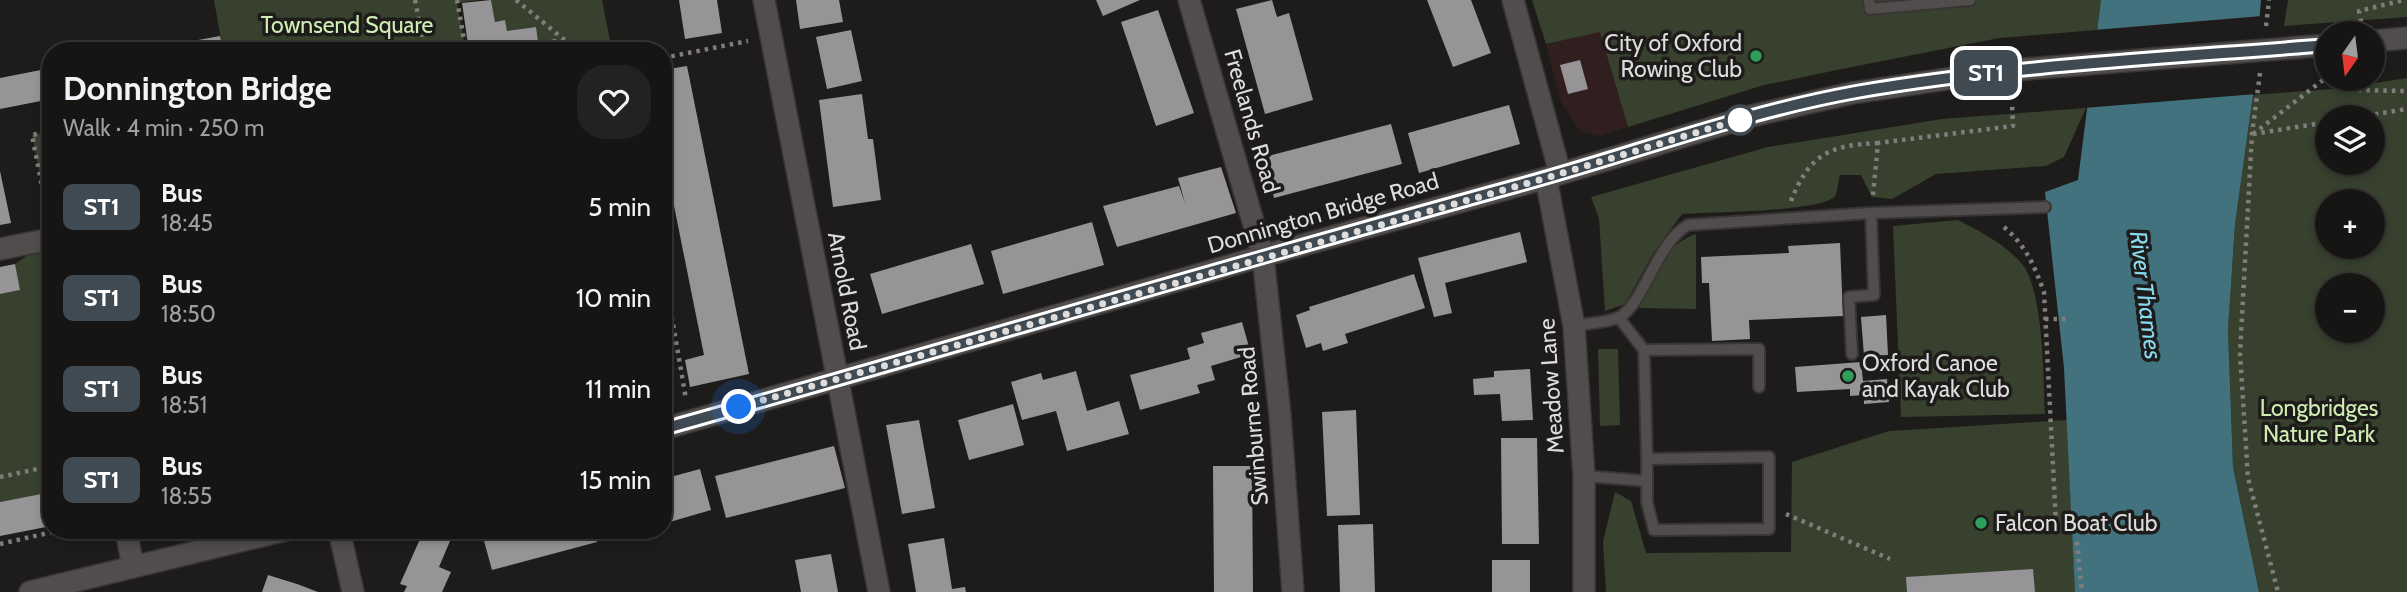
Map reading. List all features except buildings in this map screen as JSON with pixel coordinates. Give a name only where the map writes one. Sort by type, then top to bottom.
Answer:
[{"type":"main road","name":"Arnold Road","points":[[764,0],[879,592]]},
{"type":"main road","name":"Freelands Road","points":[[1189,0],[1263,256]]},
{"type":"main road","name":"Meadow Lane","points":[[1513,0],[1553,176],[1574,326],[1584,476],[1584,592]]},
{"type":"main road","points":[[2385,40],[2407,38]]},
{"type":"main road","name":"Donnington Bridge Road","points":[[672,426],[1263,256],[1553,176],[1751,116],[1839,96],[2001,71],[2315,46]]},
{"type":"main road","points":[[0,249],[42,241]]},
{"type":"main road","name":"Swinburne Road","points":[[1263,256],[1280,415],[1293,592]]},
{"type":"main road","points":[[128,539],[133,567]]},
{"type":"main road","points":[[30,592],[249,539]]},
{"type":"main road","points":[[341,539],[353,592]]},
{"type":"lane","points":[[1869,0],[1870,9],[1970,0]]},
{"type":"lane","points":[[1574,326],[1619,318],[1634,301],[1674,233],[1688,225],[1871,213],[2045,207]]},
{"type":"lane","points":[[1852,354],[1849,297],[1874,295],[1871,213]]},
{"type":"lane","points":[[1619,318],[1644,350],[1647,502],[1654,530],[1769,529],[1769,457],[1647,459]]},
{"type":"lane","points":[[1644,350],[1759,349],[1759,387]]},
{"type":"lane","points":[[1584,476],[1647,481]]},
{"type":"path","points":[[415,0],[423,42]]},
{"type":"path","points":[[457,0],[464,42]]},
{"type":"path","points":[[516,0],[566,42]]},
{"type":"path","points":[[2360,21],[2359,11],[2404,0]]},
{"type":"path","points":[[672,56],[770,37]]},
{"type":"path","points":[[2252,134],[2315,87]]},
{"type":"path","points":[[2385,91],[2407,91]]},
{"type":"path","points":[[1784,219],[1804,174],[1814,161],[1838,147],[2012,126],[2012,102]]},
{"type":"path","points":[[2385,113],[2407,109]]},
{"type":"path","points":[[2252,134],[2315,124]]},
{"type":"path","points":[[42,133],[32,135],[42,186]]},
{"type":"path","points":[[2252,134],[2240,352],[2248,478],[2278,592]]},
{"type":"path","points":[[1871,213],[1878,143]]},
{"type":"path","points":[[1985,209],[2018,240],[2032,259],[2044,292],[2056,524]]},
{"type":"path","points":[[672,318],[686,400]]},
{"type":"path","points":[[2045,319],[2066,319]]},
{"type":"path","points":[[0,477],[42,468]]},
{"type":"path","points":[[1769,508],[1812,523],[1890,559]]},
{"type":"path","points":[[0,544],[42,534]]},
{"type":"path","points":[[2077,542],[2082,592]]},
{"type":"shaded area","points":[[1600,31],[1628,127],[1599,136],[1580,131],[1561,102],[1546,44]]},
{"type":"green space","name":"Townsend Square","points":[[214,0],[479,0],[457,3],[464,42],[221,42]]},
{"type":"green space","name":"Townsend Square","points":[[491,0],[602,0],[610,42],[538,42],[535,27],[507,31],[505,20],[495,22]]},
{"type":"green space","name":"City of Oxford Rowing Club","points":[[1532,0],[2101,0],[2097,30],[1999,38],[1764,85],[1628,127],[1600,32],[1546,44]]},
{"type":"green space","points":[[2288,0],[2407,0],[2407,17],[2315,21],[2315,24],[2284,26]]},
{"type":"green space","name":"Longbridges Nature Park","points":[[2407,78],[2407,592],[2259,592],[2233,467],[2228,330],[2235,224],[2253,95],[2315,90],[2385,91],[2385,81]]},
{"type":"green space","points":[[2086,108],[2064,157],[2046,166],[1936,174],[1892,199],[1872,197],[1861,175],[1840,175],[1835,196],[1826,201],[1788,208],[1682,214],[1654,252],[1625,304],[1605,311],[1599,218],[1591,197],[1768,147],[1942,119]]},
{"type":"green space","points":[[42,133],[42,186],[32,135]]},
{"type":"green space","points":[[1958,220],[2001,245],[2022,264],[2029,277],[2035,294],[2041,336],[2045,414],[1901,417],[1893,226]]},
{"type":"green space","points":[[1696,234],[1696,309],[1639,308],[1667,254],[1685,239]]},
{"type":"green space","points":[[35,250],[42,252],[42,494],[0,502],[0,294],[19,290],[15,264]]},
{"type":"green space","points":[[1598,349],[1618,349],[1620,425],[1600,426]]},
{"type":"green space","points":[[2067,420],[2075,592],[1606,592],[1603,542],[1615,492],[1631,501],[1646,553],[1791,552],[1792,462],[1889,431]]},
{"type":"water","name":"River Thames","points":[[2101,0],[2261,0],[2253,95],[2235,224],[2228,330],[2233,467],[2259,592],[2075,592],[2064,368],[2045,192],[2078,180]]},
{"type":"pier","points":[[2262,16],[2256,94],[2084,108],[2094,30]]},
{"type":"bus line","name":"ST1","points":[[672,426],[1263,256],[1546,178],[1751,116],[1852,93],[2001,71],[2315,46]]},
{"type":"place","name":"City of Oxford Rowing Club","points":[[1756,56]]},
{"type":"place","name":"Oxford Canoe and Kayak Club","points":[[1848,376]]},
{"type":"place","name":"Falcon Boat Club","points":[[1981,523]]},
{"type":"route","points":[[739,407],[1263,256],[1546,178],[1751,116],[1740,120]]}]
